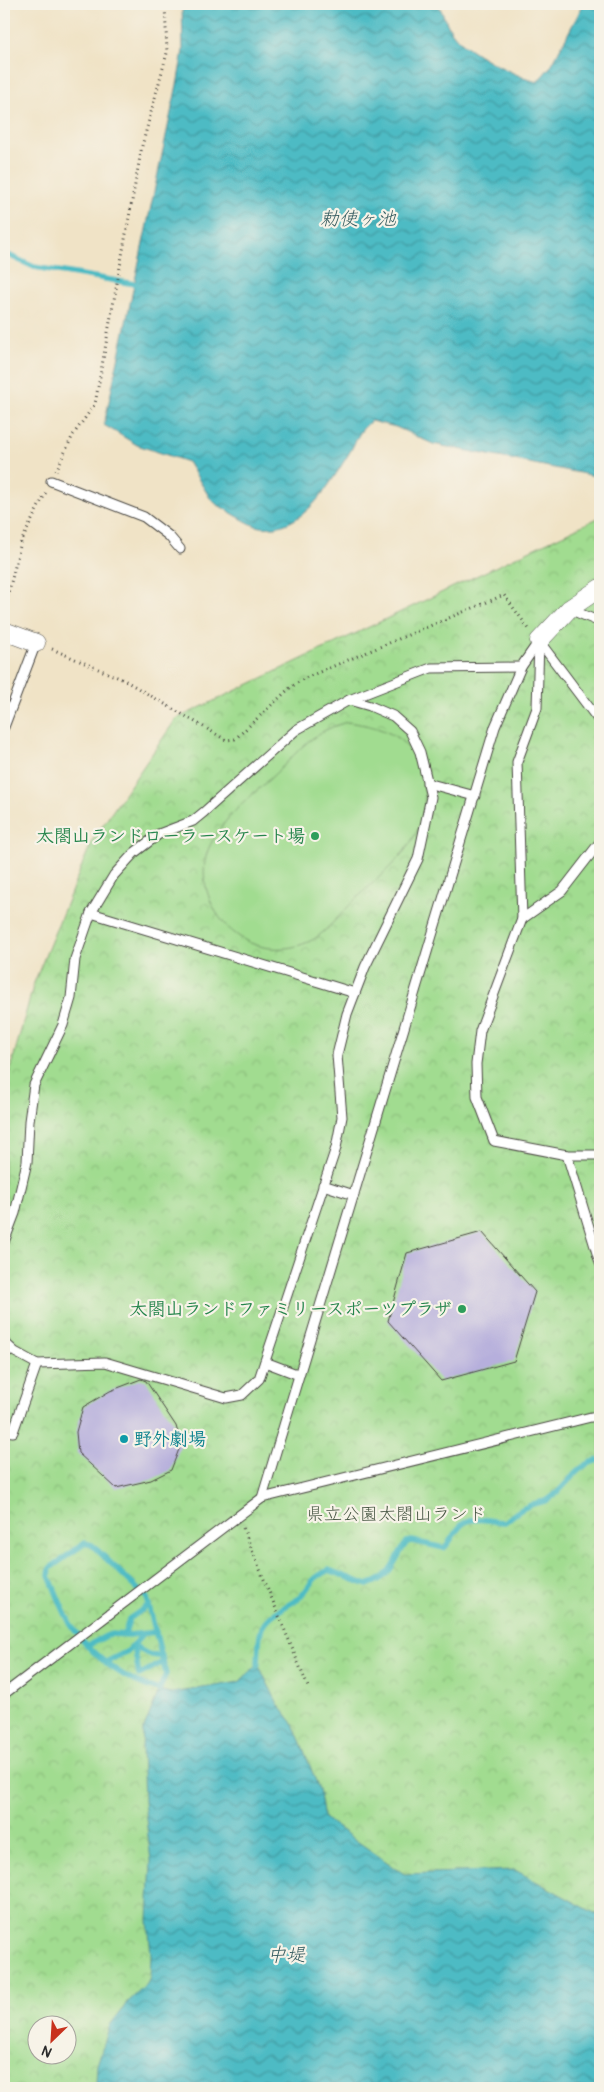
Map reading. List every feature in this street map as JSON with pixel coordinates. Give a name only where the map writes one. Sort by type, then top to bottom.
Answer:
[{"type":"street","points":[[539,641],[569,609],[600,588]]},
{"type":"street","points":[[4,631],[36,643]]},
{"type":"lane","points":[[51,481],[144,517],[169,536],[180,549]]},
{"type":"lane","points":[[569,609],[600,622]]},
{"type":"lane","points":[[262,1498],[475,796],[494,727],[521,667],[539,641]]},
{"type":"lane","points":[[539,641],[597,713],[600,722]]},
{"type":"lane","points":[[539,641],[537,708],[517,762],[522,919],[480,1031],[476,1064],[477,1097],[494,1140],[567,1155],[600,1155]]},
{"type":"lane","points":[[4,727],[36,643]]},
{"type":"lane","points":[[4,1242],[15,1213],[27,1162],[29,1121],[34,1084],[63,1025],[71,998],[76,959],[91,913],[114,875],[134,853],[159,834],[193,821],[296,730],[349,700],[432,668],[521,667]]},
{"type":"lane","points":[[4,1342],[15,1352],[37,1364],[105,1362],[226,1398],[242,1395],[259,1379],[336,1148],[342,1117],[337,1055],[347,1014],[365,967],[418,859],[430,796],[420,752],[410,731],[393,716],[370,706],[349,700]]},
{"type":"lane","points":[[427,783],[475,796]]},
{"type":"lane","points":[[522,919],[562,891],[600,842]]},
{"type":"lane","points":[[91,913],[355,993]]},
{"type":"lane","points":[[567,1155],[600,1263]]},
{"type":"lane","points":[[323,1185],[354,1195]]},
{"type":"lane","points":[[265,1362],[299,1375]]},
{"type":"lane","points":[[4,1431],[13,1432],[37,1364]]},
{"type":"lane","points":[[4,1694],[262,1498],[591,1417],[600,1417]]},
{"type":"path","points":[[4,611],[21,542],[74,435],[94,404],[142,146],[167,53],[165,4]]},
{"type":"path","points":[[36,643],[124,680],[226,740],[235,739],[291,687],[305,678],[504,595],[539,641]]},
{"type":"path","points":[[238,1516],[308,1687]]},
{"type":"green space","name":"県立公園太閤山ランド","points":[[600,517],[600,2088],[4,2088],[4,1092],[34,983],[92,841],[176,719]]},
{"type":"green space","name":"太閤山ランドローラースケート場","points":[[347,722],[362,724],[387,732],[400,740],[410,750],[422,776],[424,791],[424,806],[416,833],[397,860],[319,936],[300,945],[285,948],[263,947],[250,943],[238,936],[219,917],[208,894],[204,867],[209,849],[219,830],[234,812],[304,746],[325,730]]},
{"type":"water","name":"勅使ヶ池","points":[[182,4],[438,4],[452,32],[468,47],[504,69],[537,82],[551,66],[582,7],[585,4],[600,4],[600,477],[433,444],[396,427],[371,421],[360,433],[323,493],[302,515],[275,527],[260,527],[245,521],[216,504],[210,498],[188,462],[137,445],[104,425],[178,80],[183,50]]},
{"type":"water","name":"中堤","points":[[258,1664],[278,1704],[292,1722],[301,1743],[319,1789],[324,1818],[404,1874],[515,1870],[600,1916],[600,2088],[98,2088],[96,2083],[97,2065],[110,2025],[128,2002],[147,1984],[150,1978],[151,1956],[148,1920],[151,1861],[144,1802],[143,1731],[159,1690],[172,1693],[239,1682]]},
{"type":"building","points":[[482,1232],[535,1292],[514,1361],[441,1381],[388,1321],[407,1253]]},
{"type":"building","points":[[141,1379],[146,1381],[176,1426],[181,1444],[171,1470],[151,1480],[116,1488],[78,1453],[76,1432],[83,1407],[110,1391]]},
{"type":"waterway","points":[[4,253],[34,267],[141,285]]},
{"type":"waterway","points":[[258,1664],[259,1638],[263,1625],[274,1614],[300,1597],[313,1581],[323,1573],[329,1570],[367,1585],[376,1582],[391,1568],[407,1542],[412,1541],[444,1548],[464,1523],[473,1520],[505,1522],[523,1508],[549,1499],[584,1466],[600,1460]]},
{"type":"waterway","points":[[85,1543],[92,1545],[147,1598],[166,1674],[159,1690],[134,1681],[100,1658],[81,1639],[66,1616],[49,1576],[50,1568],[85,1543]]},
{"type":"waterway","points":[[125,1634],[129,1619],[149,1605]]},
{"type":"waterway","points":[[87,1646],[110,1634],[129,1635],[156,1632]]},
{"type":"waterway","points":[[106,1662],[128,1651],[143,1634]]},
{"type":"waterway","points":[[162,1656],[147,1654],[134,1645],[139,1675],[163,1662]]},
{"type":"place","name":"太閤山ランドローラースケート場","points":[[315,836]]},
{"type":"place","name":"太閤山ランドファミリースポーツプラザ","points":[[462,1309]]},
{"type":"place","name":"野外劇場","points":[[124,1439]]}]
